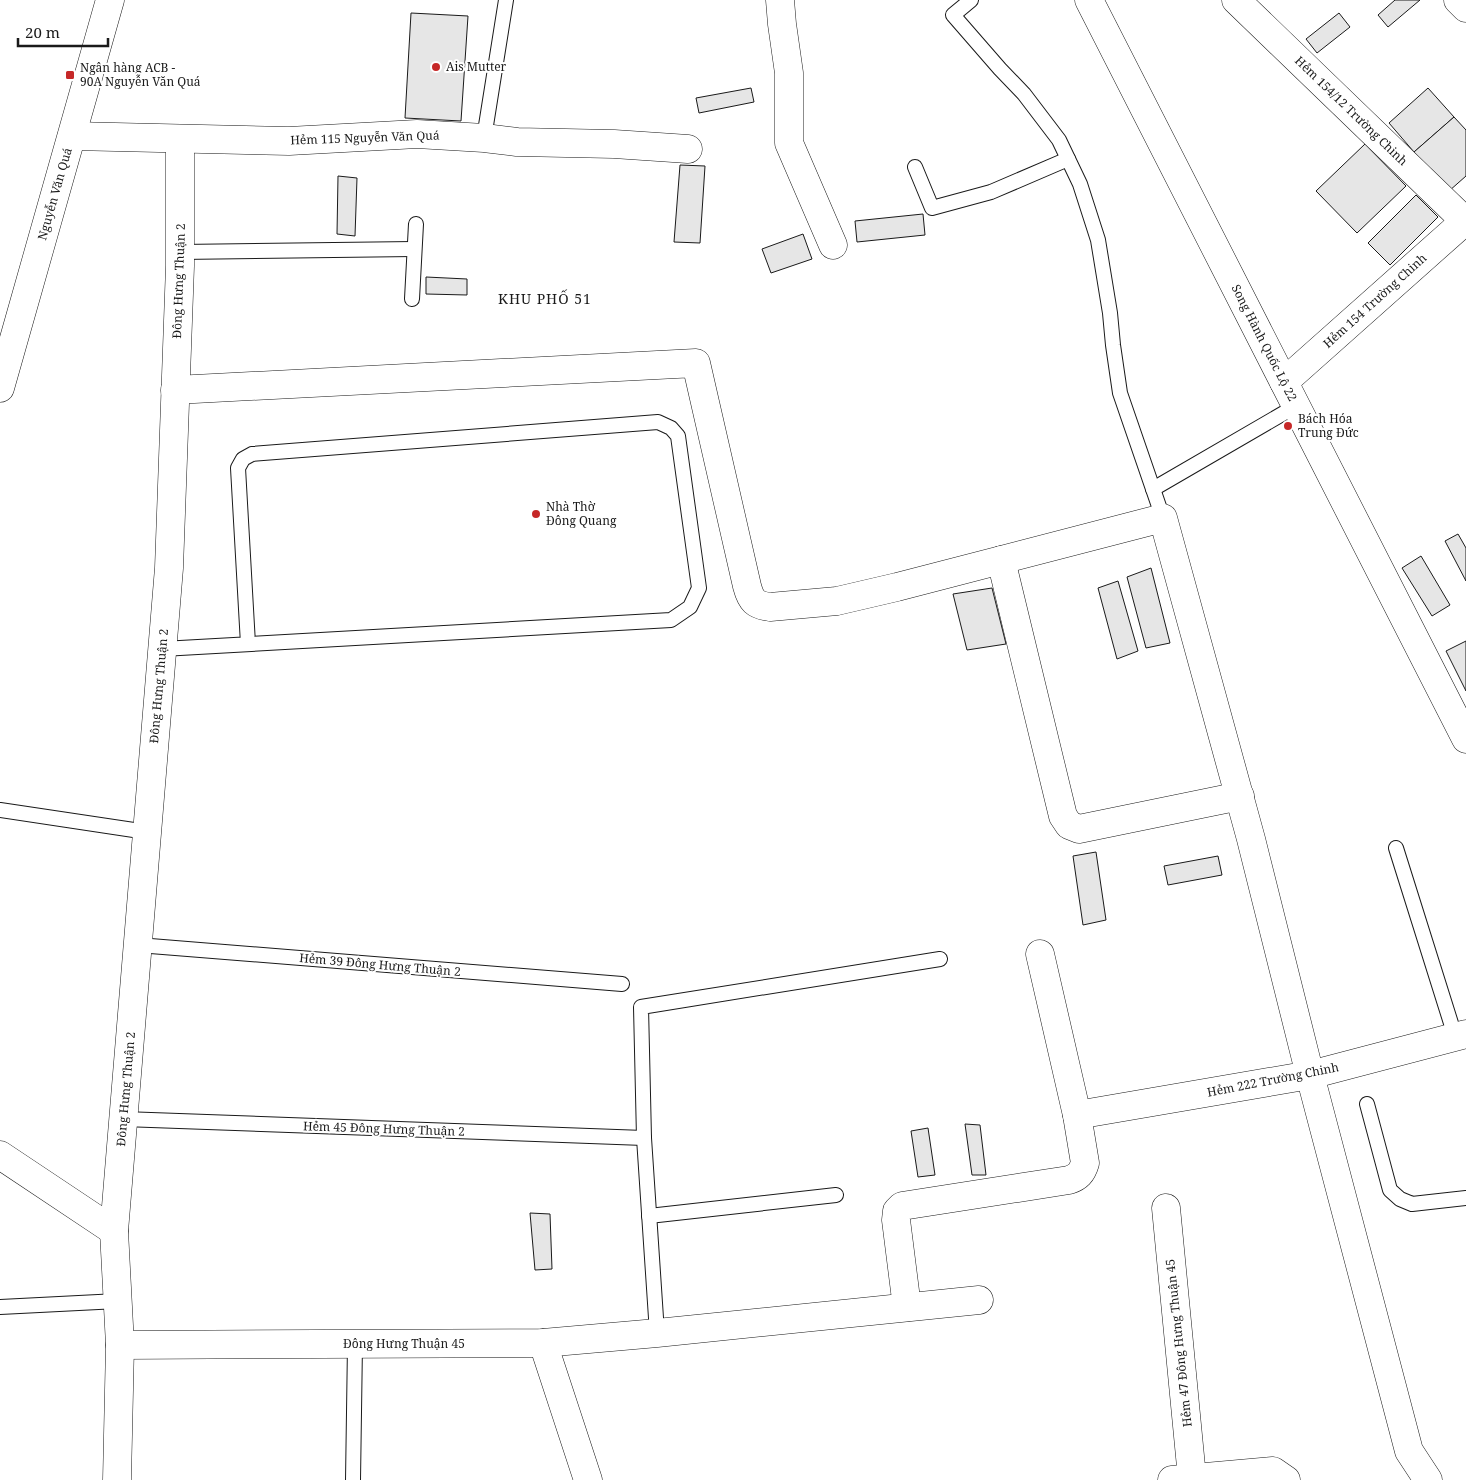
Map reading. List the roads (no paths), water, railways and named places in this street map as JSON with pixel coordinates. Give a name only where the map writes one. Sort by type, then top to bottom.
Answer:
[{"type":"street","name":"Nguyễn Văn Quá","points":[[2,376],[110,0]]},
{"type":"street","points":[[780,0],[789,73],[789,143],[833,245]]},
{"type":"street","name":"Song Hành Quốc Lộ 22","points":[[1089,0],[1466,739]]},
{"type":"street","name":"Hẻm 154/12 Trường Chinh","points":[[1236,0],[1466,221]]},
{"type":"street","points":[[1458,0],[1466,8]]},
{"type":"street","name":"Hẻm 115 Nguyễn Văn Quá","points":[[72,136],[289,141],[417,134],[517,142],[614,144],[688,149]]},
{"type":"street","name":"Đông Hưng Thuận 2","points":[[116,1480],[120,1346],[114,1231],[169,568],[180,252],[180,139]]},
{"type":"street","name":"Hẻm 154 Trường Chinh","points":[[1284,382],[1466,221]]},
{"type":"street","points":[[175,390],[696,363],[747,586],[751,598],[760,606],[770,607],[837,601],[1163,518],[1240,796],[1310,1075],[1409,1451],[1428,1480]]},
{"type":"street","points":[[1001,560],[1063,816],[1069,825],[1079,829],[1240,796]]},
{"type":"street","points":[[907,1308],[896,1220],[897,1211],[902,1206],[1069,1180],[1078,1177],[1083,1170],[1085,1163],[1077,1115],[1040,954]]},
{"type":"street","name":"Hẻm 222 Trường Chinh","points":[[1077,1115],[1310,1075],[1461,1035]]},
{"type":"street","points":[[0,1155],[114,1231]]},
{"type":"street","name":"Hẻm 47 Đông Hưng Thuận 45","points":[[1166,1208],[1182,1479]]},
{"type":"street","name":"Đông Hưng Thuận 45","points":[[120,1346],[543,1343],[979,1300]]},
{"type":"street","points":[[543,1343],[588,1480]]},
{"type":"street","points":[[1182,1479],[1273,1471],[1286,1480]]},
{"type":"lane","points":[[484,138],[506,0]]},
{"type":"lane","points":[[971,0],[953,15],[1024,94],[1059,140],[1080,184],[1098,240],[1120,392],[1163,518]]},
{"type":"lane","points":[[914,167],[932,208],[991,192],[1068,160]]},
{"type":"lane","points":[[412,299],[416,224]]},
{"type":"lane","points":[[180,252],[414,249]]},
{"type":"lane","points":[[1154,489],[1296,406]]},
{"type":"lane","points":[[162,649],[672,620],[690,607],[698,588],[678,436],[671,428],[658,422],[252,454],[244,459],[238,468],[248,644]]},
{"type":"lane","points":[[0,810],[147,832]]},
{"type":"lane","points":[[1396,848],[1461,1035]]},
{"type":"lane","name":"Hẻm 39 Đông Hưng Thuận 2","points":[[138,945],[622,984]]},
{"type":"lane","points":[[657,1333],[644,1138],[642,1007],[940,959]]},
{"type":"lane","points":[[1367,1104],[1390,1190],[1400,1199],[1412,1204],[1466,1198]]},
{"type":"lane","name":"Hẻm 45 Đông Hưng Thuận 2","points":[[123,1120],[644,1138]]},
{"type":"lane","points":[[649,1216],[836,1195]]},
{"type":"lane","points":[[0,1307],[118,1301]]},
{"type":"lane","points":[[354,1480],[355,1344]]},
{"type":"place","name":"Ais Mutter","points":[[436,67]]},
{"type":"place","name":"Ngân hàng ACB - 90A Nguyễn Văn Quá","points":[[70,75]]},
{"type":"place","name":"Bách Hóa Trung Đức","points":[[1288,426]]},
{"type":"place","name":"Nhà Thờ Đông Quang","points":[[536,514]]},
{"type":"district","name":"KHU PHỐ 51","points":[[545,299]]}]
